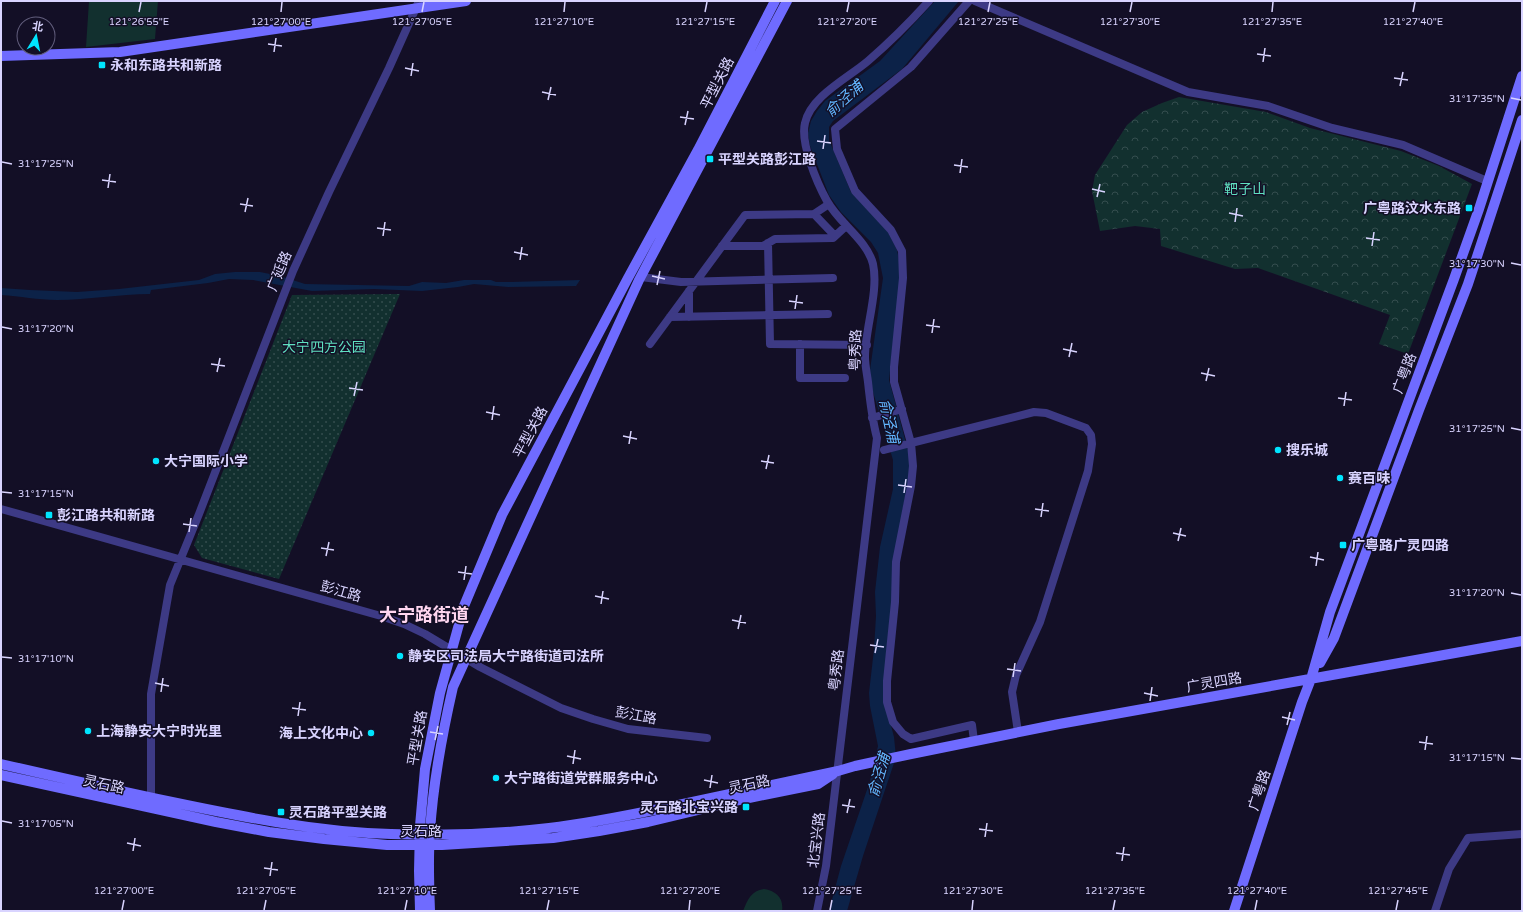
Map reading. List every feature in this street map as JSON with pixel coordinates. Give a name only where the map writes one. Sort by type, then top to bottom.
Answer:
[{"type":"main road","points":[[1,56],[120,52],[418,5],[466,1]]},
{"type":"main road","name":"平型关路","points":[[420,911],[425,845],[425,769],[433,727],[464,606],[502,515],[698,150],[776,1]]},
{"type":"main road","name":"平型关路","points":[[425,834],[444,724],[453,687],[640,276],[787,1]]},
{"type":"main road","name":"广粤路","points":[[1234,911],[1302,702],[1311,679],[1330,612],[1454,279],[1522,76]]},
{"type":"main road","name":"广粤路","points":[[1311,679],[1334,638],[1419,410],[1468,284],[1522,120]]},
{"type":"main road","name":"广灵四路","points":[[855,766],[1018,732],[1522,641]]},
{"type":"main road","name":"灵石路","points":[[1,764],[151,798],[264,820],[330,829],[390,834],[425,834],[549,828],[599,820],[838,771],[855,766]]},
{"type":"main road","name":"灵石路","points":[[1,775],[216,822],[269,832],[387,845],[425,845],[554,838],[599,831],[648,822],[744,799],[818,784],[838,771]]},
{"type":"main road","name":"平型关路","points":[[425,845],[430,911]]},
{"type":"street","name":"粤秀路","points":[[838,771],[877,438],[872,418],[865,358],[874,284],[873,266],[866,248],[829,204],[820,187],[805,147],[804,130],[807,116],[816,102],[868,61],[929,1]]},
{"type":"street","points":[[968,1],[911,67],[835,129],[837,149],[855,191],[891,230],[902,251],[903,278],[894,382],[910,443],[913,466],[911,486],[896,562],[887,681],[887,702],[893,722],[903,734],[910,738],[972,725],[974,741]]},
{"type":"street","points":[[975,1],[1188,92],[1268,106],[1332,128],[1403,145],[1487,181]]},
{"type":"street","name":"广延路","points":[[151,798],[151,694],[170,585],[293,271],[418,5]]},
{"type":"street","points":[[650,344],[744,215],[814,214],[829,204]]},
{"type":"street","points":[[814,214],[835,236]]},
{"type":"street","points":[[722,246],[763,246],[775,239],[833,238],[846,226]]},
{"type":"street","points":[[768,243],[770,344],[867,345]]},
{"type":"street","points":[[640,276],[681,282],[833,278]]},
{"type":"street","points":[[689,290],[689,317]]},
{"type":"street","points":[[670,317],[828,314]]},
{"type":"street","points":[[800,344],[800,378],[845,378]]},
{"type":"street","points":[[872,418],[902,409]]},
{"type":"street","points":[[884,450],[1034,412],[1046,413],[1086,428],[1091,435],[1092,444],[1088,471],[1040,622],[1016,675],[1012,692],[1018,732]]},
{"type":"street","name":"彭江路","points":[[1,509],[381,616],[411,627],[452,649],[480,667],[561,708],[593,719],[628,728],[707,738]]},
{"type":"street","name":"北宝兴路","points":[[816,911],[826,866],[838,771]]},
{"type":"street","points":[[1435,911],[1449,869],[1468,838],[1522,834]]},
{"type":"green space","points":[[89,1],[158,1],[155,39],[86,47]]},
{"type":"green space","name":"靶子山","points":[[1179,97],[1266,112],[1310,128],[1401,151],[1439,166],[1472,184],[1408,354],[1379,344],[1390,315],[1258,268],[1235,269],[1161,246],[1160,229],[1135,226],[1100,231],[1092,191],[1095,175],[1127,125],[1142,112]]},
{"type":"green space","name":"大宁四方公园","points":[[400,294],[279,579],[202,558],[194,545],[292,295]]},
{"type":"green space","points":[[764,889],[772,891],[778,896],[782,902],[782,911],[743,911],[750,896]]},
{"type":"water","name":"俞泾浦","points":[[935,1],[959,1],[902,69],[833,121],[829,127],[829,140],[851,192],[888,232],[897,250],[900,265],[900,279],[889,380],[910,458],[910,472],[902,513],[887,710],[894,737],[896,757],[863,856],[847,911],[829,911],[841,866],[870,781],[878,746],[869,693],[876,616],[875,592],[880,547],[893,489],[893,460],[871,385],[870,370],[883,278],[878,253],[871,242],[841,212],[829,195],[810,146],[808,133],[811,121],[825,101],[880,61]]},
{"type":"water","points":[[260,272],[280,276],[305,284],[409,286],[422,282],[446,283],[464,280],[511,282],[580,280],[576,286],[508,287],[474,284],[422,291],[374,289],[312,291],[253,280],[229,279],[151,290],[150,294],[69,300],[50,300],[1,295],[1,288],[77,292],[199,280],[215,274]]},
{"type":"place","name":"永和东路共和新路","points":[[102,65]]},
{"type":"place","name":"平型关路彭江路","points":[[710,159]]},
{"type":"place","name":"广粤路汶水东路","points":[[1469,208]]},
{"type":"place","name":"搜乐城","points":[[1278,450]]},
{"type":"place","name":"大宁国际小学","points":[[156,461]]},
{"type":"place","name":"赛百味","points":[[1340,478]]},
{"type":"place","name":"彭江路共和新路","points":[[49,515]]},
{"type":"place","name":"广粤路广灵四路","points":[[1343,545]]},
{"type":"place","name":"静安区司法局大宁路街道司法所","points":[[400,656]]},
{"type":"place","name":"上海静安大宁时光里","points":[[88,731]]},
{"type":"place","name":"海上文化中心","points":[[371,733]]},
{"type":"place","name":"大宁路街道党群服务中心","points":[[496,778]]},
{"type":"place","name":"灵石路北宝兴路","points":[[746,807]]},
{"type":"place","name":"灵石路平型关路","points":[[281,812]]},
{"type":"district","name":"大宁路街道","points":[[424,615]]}]
